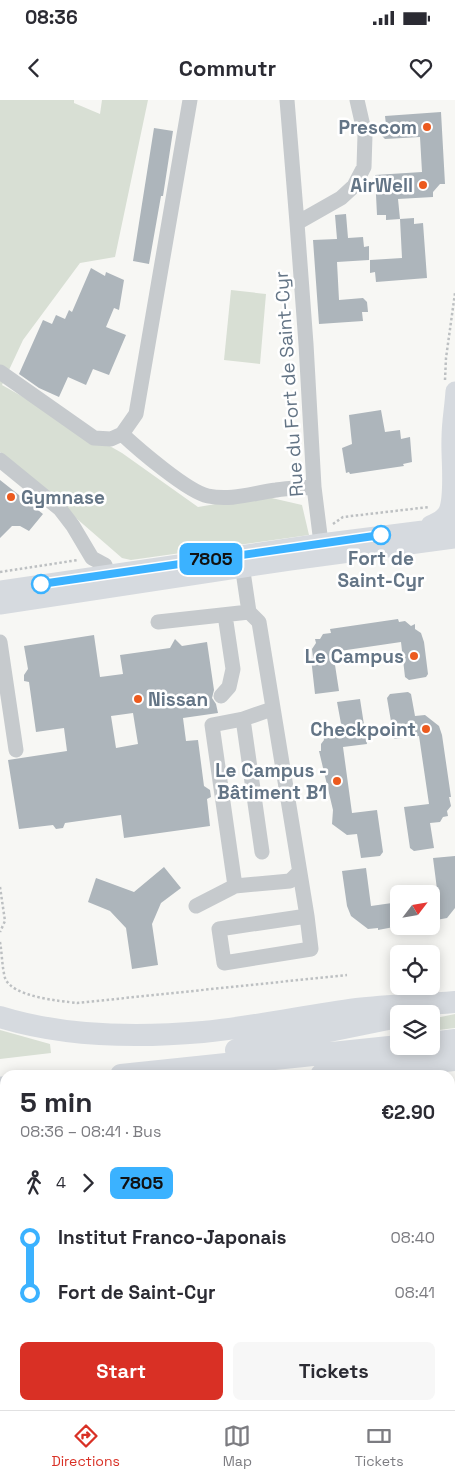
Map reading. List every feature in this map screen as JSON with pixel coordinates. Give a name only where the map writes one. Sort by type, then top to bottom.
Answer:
[{"type":"highway","points":[[0,1017],[21,1023],[76,1032],[156,1035],[212,1031],[358,1009],[451,1002]]},
{"type":"highway","points":[[207,1066],[231,1051],[390,1019]]},
{"type":"highway","points":[[440,1042],[455,1040]]},
{"type":"highway","points":[[169,1070],[390,1047]]},
{"type":"highway","points":[[366,1070],[455,1060]]},
{"type":"main road","points":[[415,530],[438,522],[448,511],[451,487],[451,438],[455,391]]},
{"type":"main road","points":[[241,562],[322,542],[439,528],[455,521]]},
{"type":"main road","points":[[0,590],[88,571],[110,581],[241,562],[455,539]]},
{"type":"main road","points":[[0,605],[88,571]]},
{"type":"street","points":[[0,372],[94,438],[110,439],[122,434],[136,414],[190,100]]},
{"type":"street","name":"Rue du Fort de Saint-Cyr","points":[[287,100],[306,344],[314,487],[322,542]]},
{"type":"street","points":[[297,223],[341,198],[354,186],[364,167],[365,135],[356,100]]},
{"type":"street","points":[[122,434],[187,485],[207,496],[238,498],[277,489],[314,487]]},
{"type":"street","points":[[0,460],[60,509],[73,526],[88,571],[105,565],[110,581]]},
{"type":"street","points":[[241,562],[249,612],[259,622],[307,916],[311,949],[224,963],[219,930],[307,916]]},
{"type":"street","points":[[158,622],[249,612]]},
{"type":"street","points":[[221,696],[229,687],[233,668],[225,615]]},
{"type":"street","points":[[0,642],[16,750]]},
{"type":"street","points":[[235,886],[212,724],[243,719],[272,708]]},
{"type":"street","points":[[243,719],[262,852]]},
{"type":"street","points":[[196,906],[235,886],[290,881],[299,872]]},
{"type":"path","points":[[343,517],[436,506]]},
{"type":"path","points":[[0,572],[88,571]]},
{"type":"path","points":[[0,887],[5,921],[0,932]]},
{"type":"path","points":[[0,942],[6,979],[17,990],[45,999],[78,1003],[347,975]]},
{"type":"shaded area","points":[[0,100],[74,100],[74,103],[100,114],[102,100],[148,100],[115,257],[80,263],[23,340],[2,385],[122,453],[198,507],[263,496],[302,505],[309,535],[131,560],[122,558],[0,452]]},
{"type":"shaded area","points":[[231,290],[266,294],[260,364],[224,360]]},
{"type":"shaded area","points":[[455,1014],[455,1028],[440,1030],[440,1017]]},
{"type":"shaded area","points":[[0,1030],[50,1044],[51,1053],[0,1059]]},
{"type":"building","points":[[441,112],[445,184],[440,184],[433,192],[433,197],[398,199],[400,219],[386,220],[386,215],[377,215],[375,175],[422,172],[420,137],[385,139],[381,135],[380,126],[386,125],[385,116]]},
{"type":"building","points":[[154,128],[173,131],[163,196],[161,196],[149,264],[133,261]]},
{"type":"building","points":[[346,214],[348,238],[363,237],[364,247],[369,246],[369,260],[337,262],[339,300],[363,298],[367,302],[368,312],[362,312],[363,321],[319,324],[313,240],[337,239],[335,215]]},
{"type":"building","points":[[414,218],[414,224],[423,223],[427,278],[376,282],[375,272],[370,273],[370,260],[402,258],[400,219]]},
{"type":"building","points":[[91,268],[105,276],[106,272],[124,280],[119,310],[114,308],[106,327],[126,335],[109,375],[93,369],[86,385],[68,377],[59,397],[39,388],[19,374],[43,320],[52,324],[56,315],[65,319],[69,310],[72,312]]},
{"type":"building","points":[[381,410],[385,432],[400,430],[401,439],[410,437],[412,462],[403,464],[404,466],[346,473],[342,448],[352,444],[349,415]]},
{"type":"building","name":"Gymnase","points":[[0,480],[43,514],[29,531],[20,526],[12,526],[0,538]]},
{"type":"building","name":"Le Campus","points":[[398,619],[399,622],[405,621],[411,626],[415,624],[415,629],[421,633],[428,674],[426,677],[409,680],[405,677],[401,642],[333,652],[339,691],[315,694],[311,658],[313,658],[312,649],[316,643],[315,639],[320,639],[323,634],[331,633],[330,629]]},
{"type":"building","points":[[94,635],[100,677],[123,674],[120,655],[170,648],[175,639],[182,646],[207,642],[214,690],[212,698],[218,713],[183,718],[186,741],[198,740],[204,786],[210,790],[211,797],[207,799],[210,826],[124,838],[121,815],[65,823],[63,828],[56,829],[53,825],[19,829],[8,760],[67,751],[64,728],[36,732],[29,682],[24,681],[24,675],[28,669],[24,646]],"holes":[[[133,713],[138,744],[116,748],[111,716]]]},
{"type":"building","points":[[408,692],[411,694],[415,716],[425,715],[439,726],[451,797],[449,797],[451,806],[447,811],[448,816],[443,817],[440,822],[430,823],[434,848],[414,851],[410,848],[404,807],[429,804],[419,736],[394,739],[387,698],[390,694]]},
{"type":"building","name":"Le Campus - Bâtiment B1","points":[[360,699],[367,744],[343,747],[352,813],[377,810],[383,852],[380,856],[361,858],[357,834],[347,835],[332,824],[333,810],[319,751],[321,751],[321,744],[324,740],[323,735],[328,734],[331,730],[342,729],[337,702]]},
{"type":"building","points":[[455,856],[455,908],[447,918],[440,919],[440,885],[436,885],[433,858]]},
{"type":"building","points":[[164,867],[181,888],[161,903],[152,924],[158,965],[132,969],[126,928],[110,911],[88,902],[96,878],[134,892]]},
{"type":"building","points":[[366,868],[371,906],[390,903],[390,928],[378,930],[378,928],[368,929],[351,916],[347,906],[342,871]]},
{"type":"bus line","name":"7805","points":[[41,584],[381,535]]},
{"type":"place","name":"Prescom","points":[[427,127]]},
{"type":"place","name":"AirWell","points":[[423,185]]},
{"type":"place","name":"Gymnase","points":[[11,497]]},
{"type":"place","name":"Fort de Saint-Cyr","points":[[381,535]]},
{"type":"place","name":"Le Campus","points":[[414,656]]},
{"type":"place","name":"Nissan","points":[[138,699]]},
{"type":"place","name":"Checkpoint","points":[[426,729]]},
{"type":"place","name":"Le Campus - Bâtiment B1","points":[[337,781]]}]
